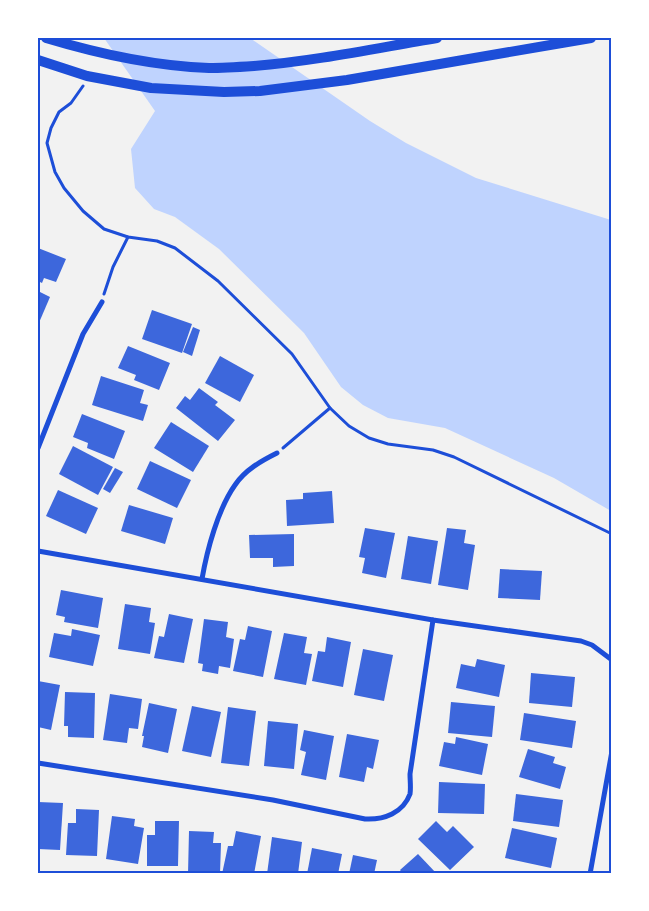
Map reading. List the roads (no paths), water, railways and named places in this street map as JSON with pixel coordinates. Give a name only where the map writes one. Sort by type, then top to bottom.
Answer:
[{"type":"main road","points":[[46,38],[98,53],[158,64],[210,68],[275,64],[437,38]]},
{"type":"main road","points":[[38,60],[87,76],[114,82],[159,89],[224,92],[299,87],[347,80],[591,38]]},
{"type":"street","points":[[38,448],[82,334],[102,302]]},
{"type":"street","points":[[202,579],[206,552],[235,484],[258,462],[277,453]]},
{"type":"street","points":[[38,551],[433,620],[581,642],[592,645],[612,660]]},
{"type":"street","points":[[38,763],[273,800],[365,819],[376,820],[389,817],[402,807],[410,793],[410,774],[433,620]]},
{"type":"street","points":[[590,874],[612,751]]},
{"type":"water","points":[[104,38],[250,38],[370,121],[406,143],[476,178],[611,220],[611,511],[554,478],[445,428],[388,418],[363,405],[341,387],[304,333],[219,249],[175,217],[154,209],[135,188],[131,149],[155,111]]}]
